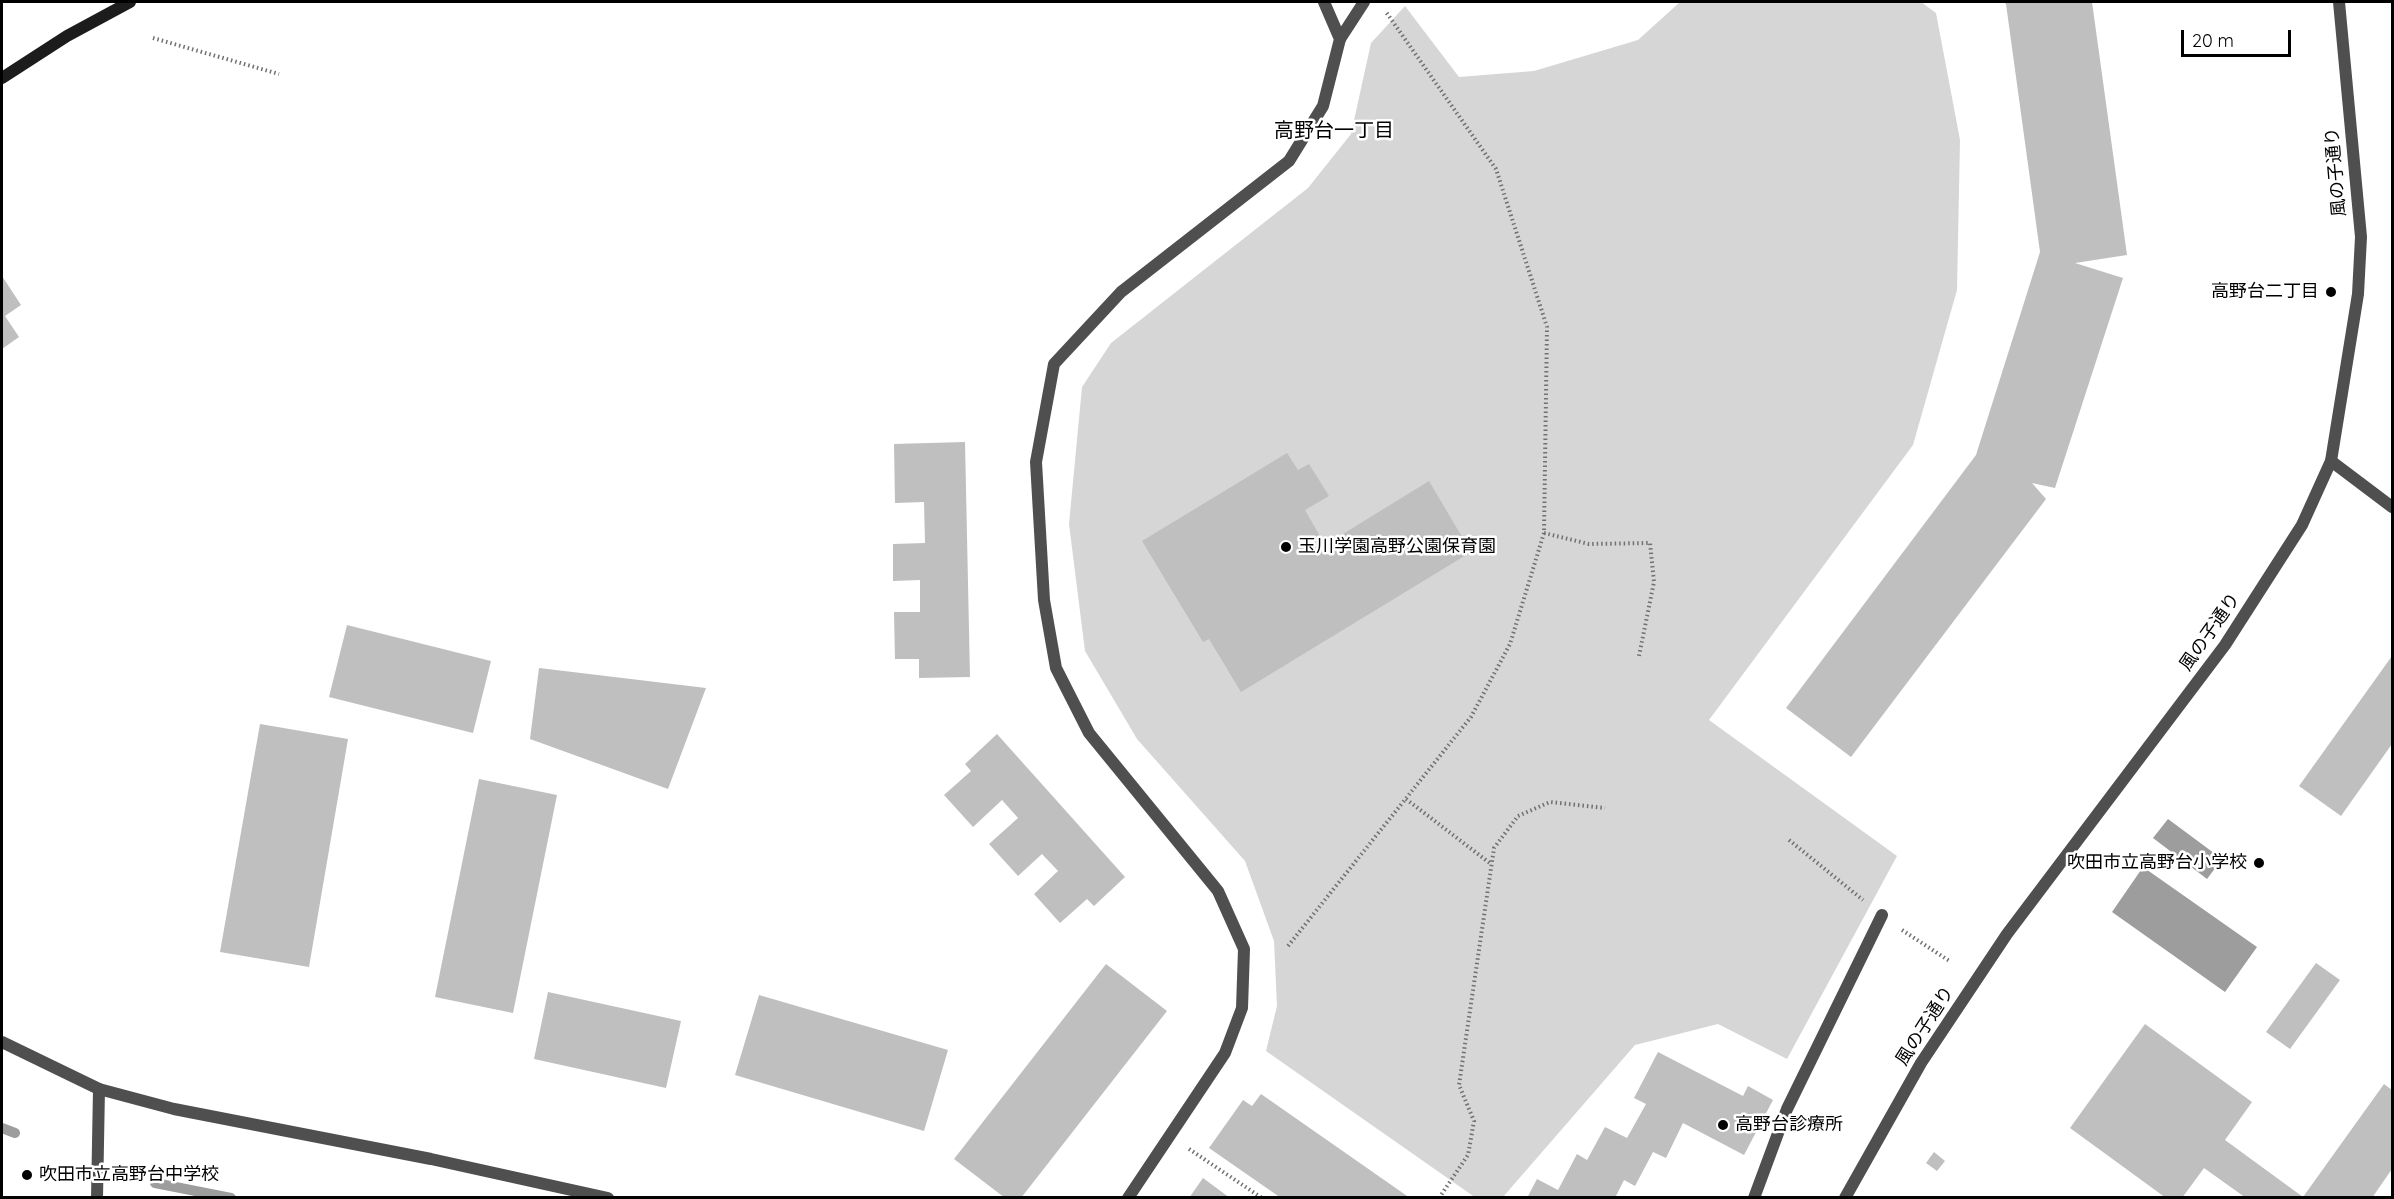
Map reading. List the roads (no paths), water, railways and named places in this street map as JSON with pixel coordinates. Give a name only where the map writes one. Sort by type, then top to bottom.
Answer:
[{"type":"main road","points":[[2,78],[67,36],[130,2]]},
{"type":"street","points":[[1324,2],[1340,39]]},
{"type":"street","points":[[1128,1197],[1226,1053],[1242,1008],[1244,949],[1218,891],[1089,733],[1056,668],[1044,600],[1036,462],[1054,364],[1120,292],[1289,161],[1323,106],[1340,39],[1364,2]]},
{"type":"street","name":"風の子通り","points":[[1845,1197],[1921,1063],[2007,934],[2225,645],[2302,525],[2331,461],[2358,294],[2361,237],[2339,2]]},
{"type":"street","points":[[2331,461],[2392,507]]},
{"type":"street","points":[[1754,1197],[1787,1108],[1882,915]]},
{"type":"street","points":[[2,1042],[99,1089],[174,1109],[431,1159],[608,1197]]},
{"type":"street","points":[[97,1197],[99,1089]]},
{"type":"waterway","points":[[2,1128],[15,1133]]},
{"type":"waterway","points":[[155,1183],[231,1198]]},
{"type":"place","name":"高野台二丁目","points":[[2331,292]]},
{"type":"place","name":"玉川学園高野公園保育園","points":[[1286,547]]},
{"type":"place","name":"吹田市立高野台小学校","points":[[2259,863]]},
{"type":"place","name":"高野台診療所","points":[[1723,1125]]},
{"type":"place","name":"吹田市立高野台中学校","points":[[27,1175]]},
{"type":"district","name":"高野台一丁目","points":[[1334,131]]}]
